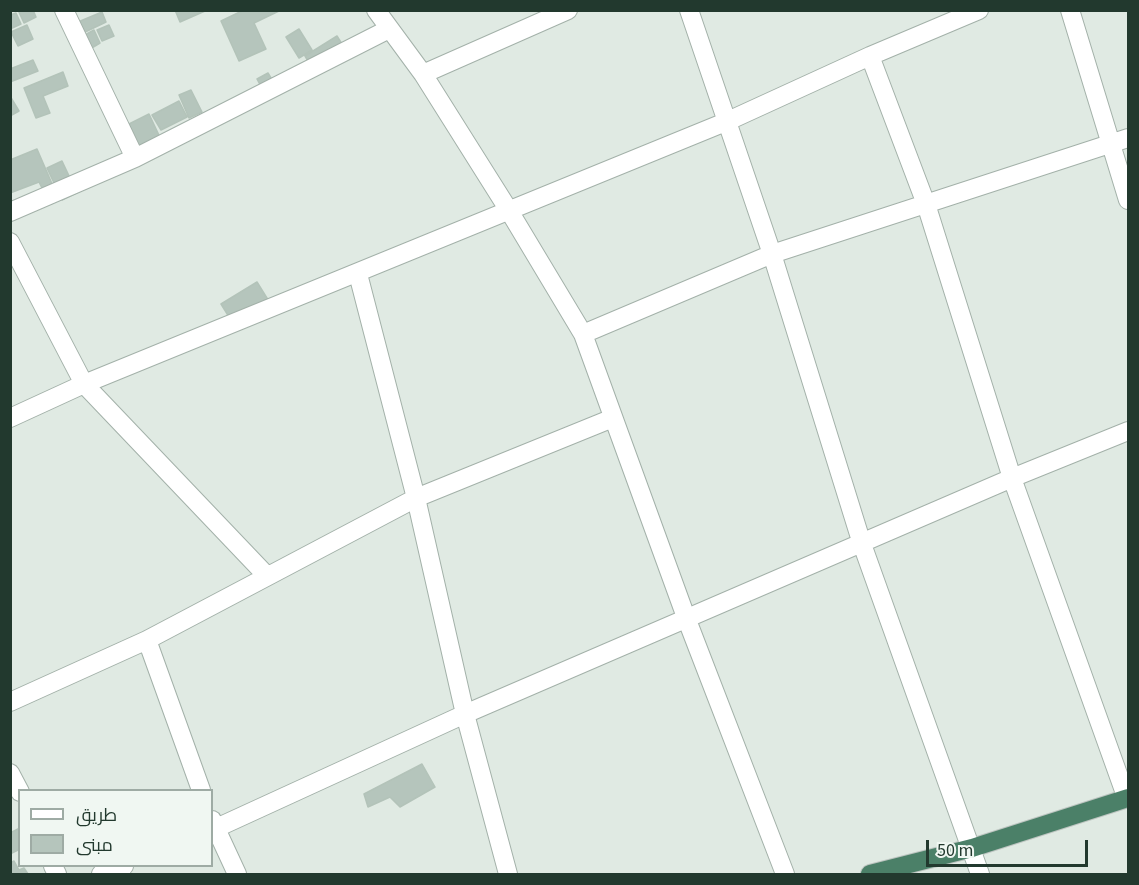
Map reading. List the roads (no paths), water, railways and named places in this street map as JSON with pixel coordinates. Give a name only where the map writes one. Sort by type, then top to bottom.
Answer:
[{"type":"highway","points":[[870,874],[972,848],[1128,799]]},
{"type":"street","points":[[64,10],[135,158]]},
{"type":"street","points":[[376,10],[423,74],[583,334],[687,620],[785,874]]},
{"type":"street","points":[[423,74],[568,10]]},
{"type":"street","points":[[689,10],[772,254],[862,544],[981,874]]},
{"type":"street","points":[[10,418],[84,384],[728,121],[870,56],[979,10]]},
{"type":"street","points":[[1070,10],[1120,141],[1128,200]]},
{"type":"street","points":[[10,212],[135,158],[389,29]]},
{"type":"street","points":[[870,56],[926,204],[1012,478],[1128,799]]},
{"type":"street","points":[[583,334],[772,254],[1120,141]]},
{"type":"street","points":[[10,242],[84,384],[267,576]]},
{"type":"street","points":[[358,274],[416,498],[465,714],[508,874]]},
{"type":"street","points":[[10,702],[147,640],[416,498],[613,418]]},
{"type":"street","points":[[237,874],[213,826],[465,714],[1012,478],[1128,431]]},
{"type":"street","points":[[147,640],[201,789]]},
{"type":"street","points":[[10,773],[18,789]]},
{"type":"street","points":[[101,874],[121,867]]}]
